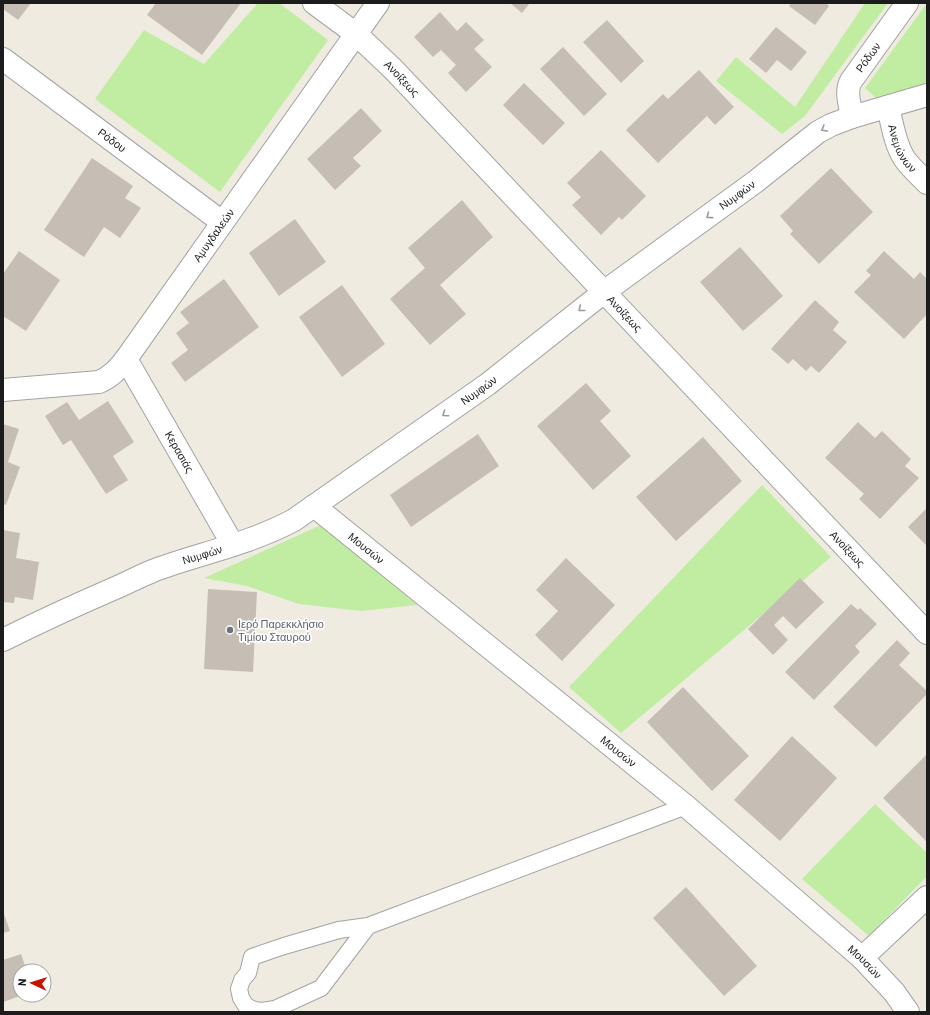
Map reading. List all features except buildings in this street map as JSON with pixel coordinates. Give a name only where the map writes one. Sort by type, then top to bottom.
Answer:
[{"type":"street","name":"Ανοίξεως","points":[[314,3],[356,34],[393,69],[927,633]]},
{"type":"street","name":"Αμυγδαλεών","points":[[3,390],[99,382],[113,374],[126,359],[378,3]]},
{"type":"street","name":"Ρόδων","points":[[852,117],[848,92],[851,80],[907,3]]},
{"type":"street","name":"Ρόδου","points":[[3,58],[222,222]]},
{"type":"street","name":"Νυμφών","points":[[3,640],[87,600],[153,571],[233,545],[276,529],[294,520],[488,384],[604,292],[755,182],[818,132],[852,117],[927,96]]},
{"type":"street","name":"Ανεμώνων","points":[[888,107],[898,144],[904,158],[927,183]]},
{"type":"street","name":"Κερασιάς","points":[[126,359],[233,545]]},
{"type":"street","name":"Μουσών","points":[[314,506],[686,806],[862,958],[894,992],[908,1012]]},
{"type":"street","points":[[862,958],[927,897]]},
{"type":"lane","points":[[368,926],[321,988],[275,1009],[262,1011],[254,1010],[246,1006],[241,998],[240,989],[242,980],[248,973],[252,957],[339,930],[368,926],[686,806]]},
{"type":"green space","points":[[258,3],[279,3],[328,40],[220,192],[95,99],[144,30],[204,64]]},
{"type":"green space","points":[[865,3],[888,3],[805,116],[782,134],[716,81],[736,57],[795,107]]},
{"type":"green space","points":[[927,3],[927,83],[876,98],[865,88]]},
{"type":"green space","points":[[762,485],[831,557],[621,733],[569,687]]},
{"type":"green space","points":[[321,525],[417,605],[361,611],[299,604],[247,586],[204,578]]},
{"type":"green space","points":[[875,804],[927,853],[927,876],[869,936],[802,879]]},
{"type":"place","name":"Ιερό Παρεκκλήσιο Τιμίου Σταυρού","points":[[230,630]]}]
